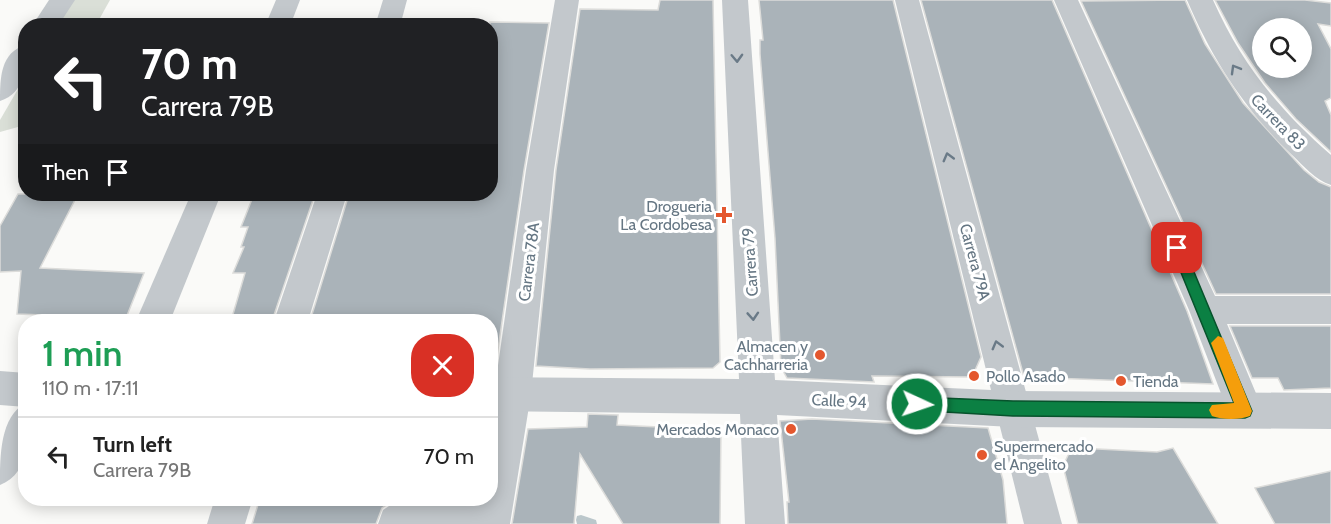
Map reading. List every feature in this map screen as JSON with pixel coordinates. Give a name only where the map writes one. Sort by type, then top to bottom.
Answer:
[{"type":"street","points":[[50,18],[62,0]]},
{"type":"street","points":[[280,18],[288,0]]},
{"type":"street","points":[[389,18],[395,0]]},
{"type":"street","name":"Carrera 78A","points":[[498,449],[502,394],[567,0]]},
{"type":"street","name":"Carrera 79","points":[[735,0],[765,524]]},
{"type":"street","name":"Carrera 79A","points":[[907,0],[1043,524]]},
{"type":"street","points":[[1066,0],[1205,310],[1245,411]]},
{"type":"street","name":"Carrera 83","points":[[1200,0],[1216,35],[1246,89],[1275,122],[1331,173]]},
{"type":"street","points":[[0,91],[18,65]]},
{"type":"street","points":[[156,314],[203,201]]},
{"type":"street","points":[[293,314],[330,201]]},
{"type":"street","points":[[1205,310],[1331,310]]},
{"type":"street","points":[[0,388],[18,389]]},
{"type":"street","name":"Calle 94","points":[[502,394],[758,396],[1013,409],[1331,411]]},
{"type":"street","points":[[0,467],[18,434]]},
{"type":"street","points":[[226,524],[232,506]]},
{"type":"street","points":[[397,524],[420,508],[493,517]]},
{"type":"shaded area","points":[[71,0],[110,0],[100,18],[61,18]]},
{"type":"shaded area","points":[[18,89],[18,127],[0,132],[0,120]]},
{"type":"building","points":[[660,0],[713,0],[720,362],[713,368],[590,369],[536,366],[556,170],[580,9],[658,10]]},
{"type":"building","points":[[759,0],[893,0],[981,357],[972,377],[872,376],[874,382],[787,378],[781,367],[775,238],[760,54],[760,40],[763,40]]},
{"type":"building","points":[[921,0],[1052,0],[1187,311],[1213,384],[1024,377]]},
{"type":"building","points":[[1185,0],[1205,44],[1243,103],[1304,170],[1319,182],[1331,187],[1331,294],[1216,294],[1081,1]]},
{"type":"building","points":[[1215,0],[1305,0],[1331,3],[1331,26],[1318,24],[1331,49],[1331,98],[1325,101],[1331,115],[1331,152],[1296,119],[1262,78],[1312,78],[1312,18],[1252,18],[1252,64]]},
{"type":"building","points":[[498,22],[549,23],[524,170],[498,349],[498,314],[312,314],[347,201],[498,201]]},
{"type":"building","points":[[18,194],[18,201],[74,201],[40,268],[144,273],[128,314],[17,314],[21,271],[0,272],[0,226]]},
{"type":"building","points":[[251,201],[313,201],[274,314],[233,314],[245,273],[233,273],[244,247],[241,247],[248,227],[241,227]]},
{"type":"building","points":[[1230,326],[1331,326],[1331,388],[1284,390],[1278,378],[1252,378]]},
{"type":"building","points":[[588,414],[618,415],[617,425],[680,428],[721,426],[720,524],[623,524],[580,454],[574,524],[512,524],[528,429],[587,427]]},
{"type":"building","points":[[812,419],[988,428],[1003,480],[1007,524],[788,524],[787,502],[789,502],[780,421]]},
{"type":"building","points":[[1078,448],[1157,452],[1173,448],[1218,524],[1078,524],[1063,466],[1070,451]]},
{"type":"building","points":[[1331,471],[1331,524],[1275,524],[1255,488]]},
{"type":"building","points":[[258,506],[385,506],[376,524],[252,524]]},
{"type":"waterway","points":[[581,520],[592,524]]},
{"type":"slow traffic","points":[[1217,410],[1245,411],[1218,343]]},
{"type":"place","name":"Drogueria La Cordobesa","points":[[724,215]]},
{"type":"place","name":"Almacen y Cachharreria","points":[[820,355]]},
{"type":"place","name":"Pollo Asado","points":[[974,376]]},
{"type":"place","name":"Tienda","points":[[1121,381]]},
{"type":"place","name":"Mercados Monaco","points":[[791,429]]},
{"type":"place","name":"Supermercado el Angelito","points":[[982,455]]},
{"type":"route","points":[[917,404],[1013,409],[1245,411],[1205,310],[1177,248]]}]
